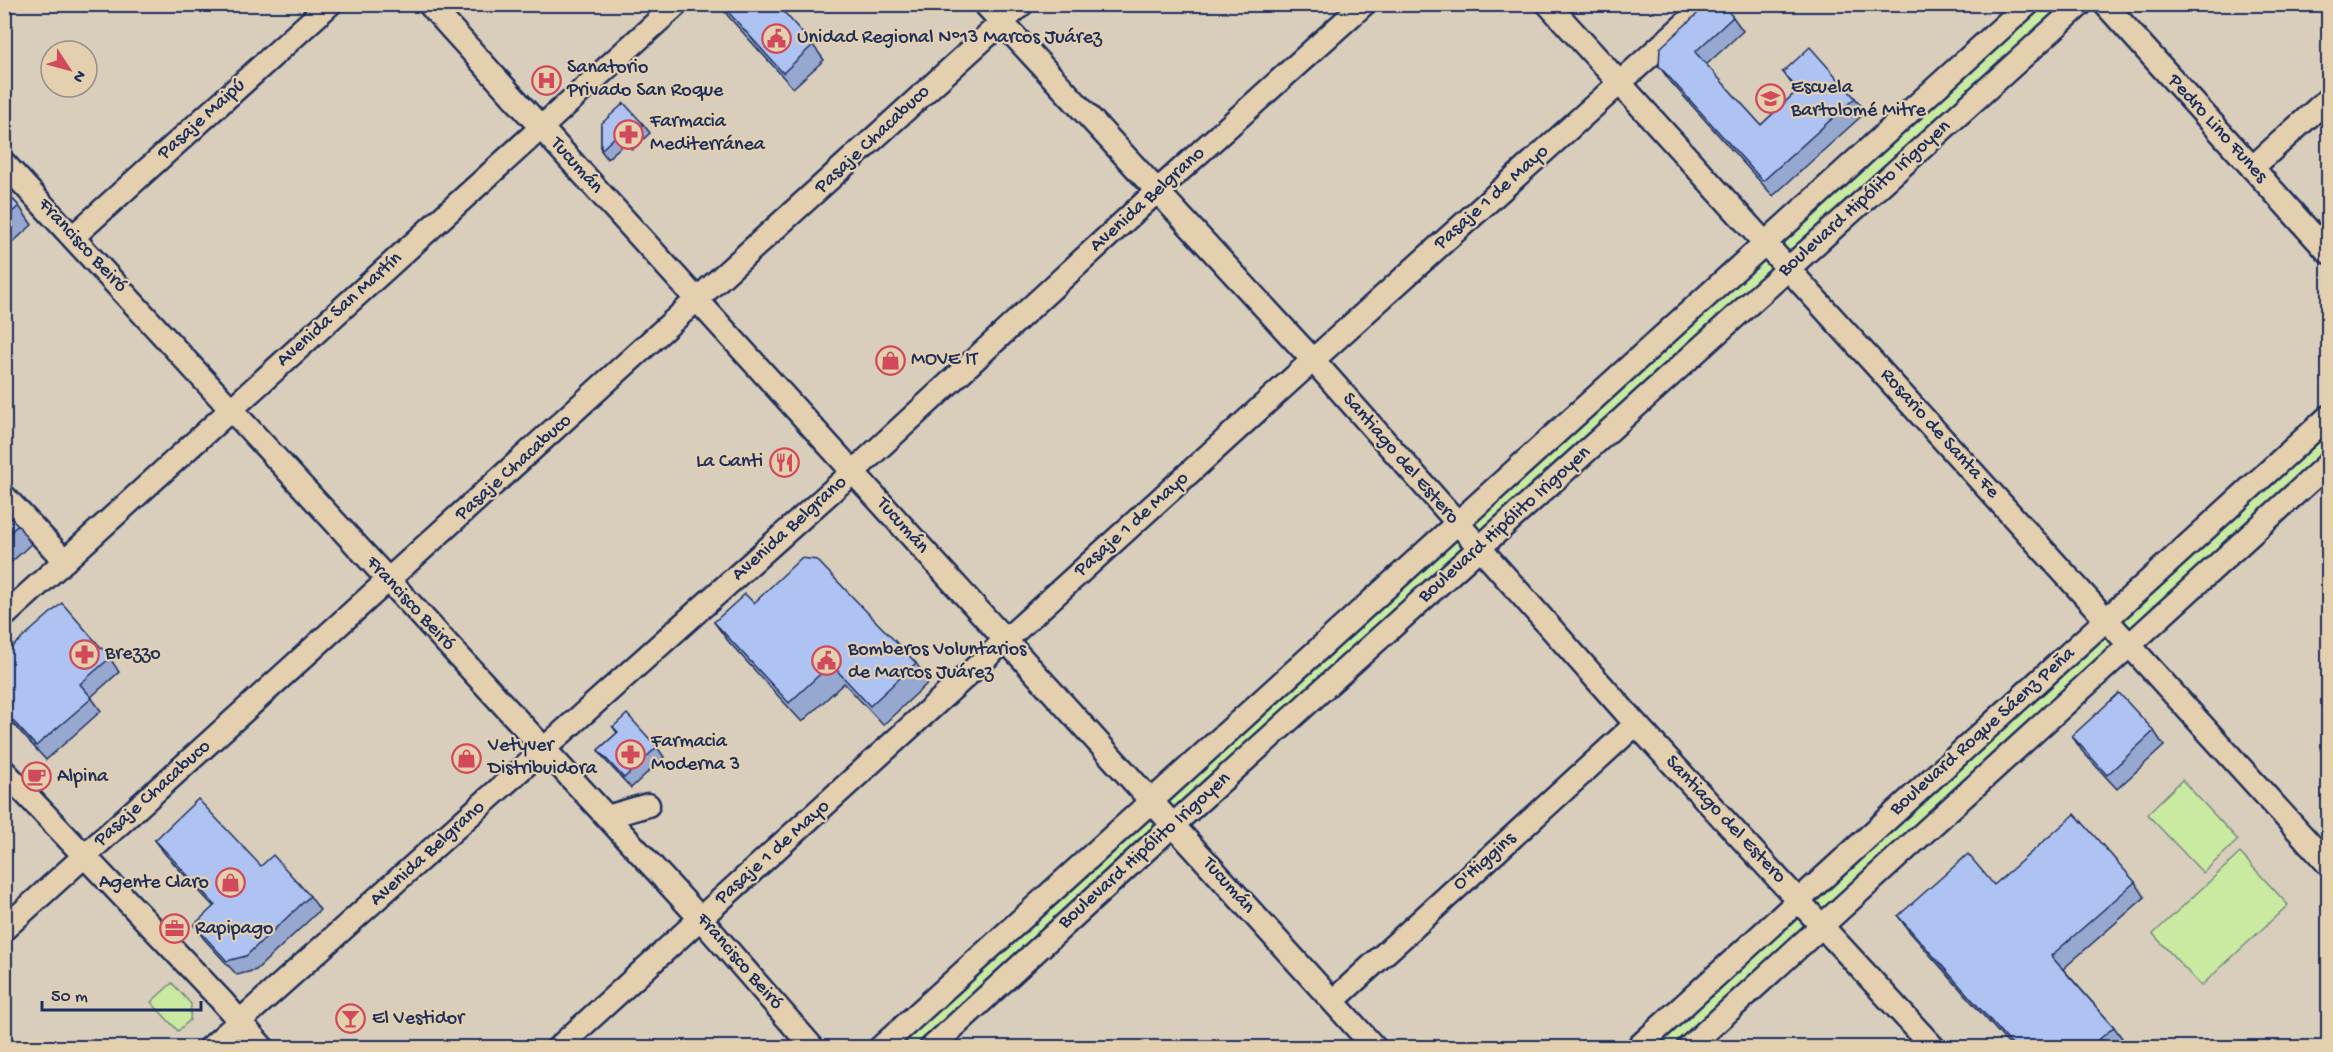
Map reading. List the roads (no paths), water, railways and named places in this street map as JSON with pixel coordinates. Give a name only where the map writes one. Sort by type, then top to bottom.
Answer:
[{"type":"street","name":"Pasaje Maipú","points":[[74,236],[330,4]]},
{"type":"street","name":"Tucumán","points":[[429,4],[1375,1047]]},
{"type":"street","name":"Avenida San Martín","points":[[4,616],[677,4]]},
{"type":"street","name":"Santiago del Estero","points":[[985,4],[1313,360],[1636,724],[1934,1047]]},
{"type":"street","name":"Pasaje Chacabuco","points":[[4,929],[698,301],[1022,4]]},
{"type":"street","name":"Avenida Belgrano","points":[[210,1047],[545,750],[853,472],[1156,192],[1364,4]]},
{"type":"street","name":"Rosario de Santa Fe","points":[[1548,4],[2328,864]]},
{"type":"street","name":"Pasaje 1 de Mayo","points":[[558,1047],[1707,4]]},
{"type":"street","name":"Boulevard Hipólito Irigoyen","points":[[880,1047],[2028,4]]},
{"type":"street","name":"Boulevard Hipólito Irigoyen","points":[[931,1047],[1173,825],[2081,4]]},
{"type":"street","name":"Pedro Lino Funes","points":[[2105,4],[2328,252]]},
{"type":"street","points":[[2252,168],[2328,99]]},
{"type":"street","name":"Francisco Beiró","points":[[4,163],[74,236],[230,410],[700,918],[813,1047]]},
{"type":"street","name":"Boulevard Roque Sáenz Peña","points":[[1637,1047],[2328,417]]},
{"type":"street","name":"Boulevard Roque Sáenz Peña","points":[[1688,1047],[2328,464]]},
{"type":"street","points":[[4,496],[64,561]]},
{"type":"street","name":"O'Higgins","points":[[1333,1001],[1636,724]]},
{"type":"street","points":[[4,771],[263,1047]]},
{"type":"street","points":[[607,817],[648,805]]},
{"type":"place","name":"Unidad Regional Nº13 Marcos Juárez","points":[[776,38]]},
{"type":"place","name":"Sanatorio Privado San Roque","points":[[546,80]]},
{"type":"place","name":"Escuela Bartolomé Mitre","points":[[1770,99]]},
{"type":"place","name":"Farmacia Mediterránea","points":[[629,134]]},
{"type":"place","name":"MOVE IT","points":[[890,360]]},
{"type":"place","name":"La Canti","points":[[784,462]]},
{"type":"place","name":"Brezzo","points":[[84,654]]},
{"type":"place","name":"Bomberos Voluntarios de Marcos Juárez","points":[[827,661]]},
{"type":"place","name":"Farmacia Moderna 3","points":[[630,754]]},
{"type":"place","name":"Vetyver Distribuidora","points":[[467,758]]},
{"type":"place","name":"Alpina","points":[[36,777]]},
{"type":"place","name":"Agente Claro","points":[[230,883]]},
{"type":"place","name":"Rapipago","points":[[174,929]]},
{"type":"place","name":"El Vestidor","points":[[351,1019]]}]
